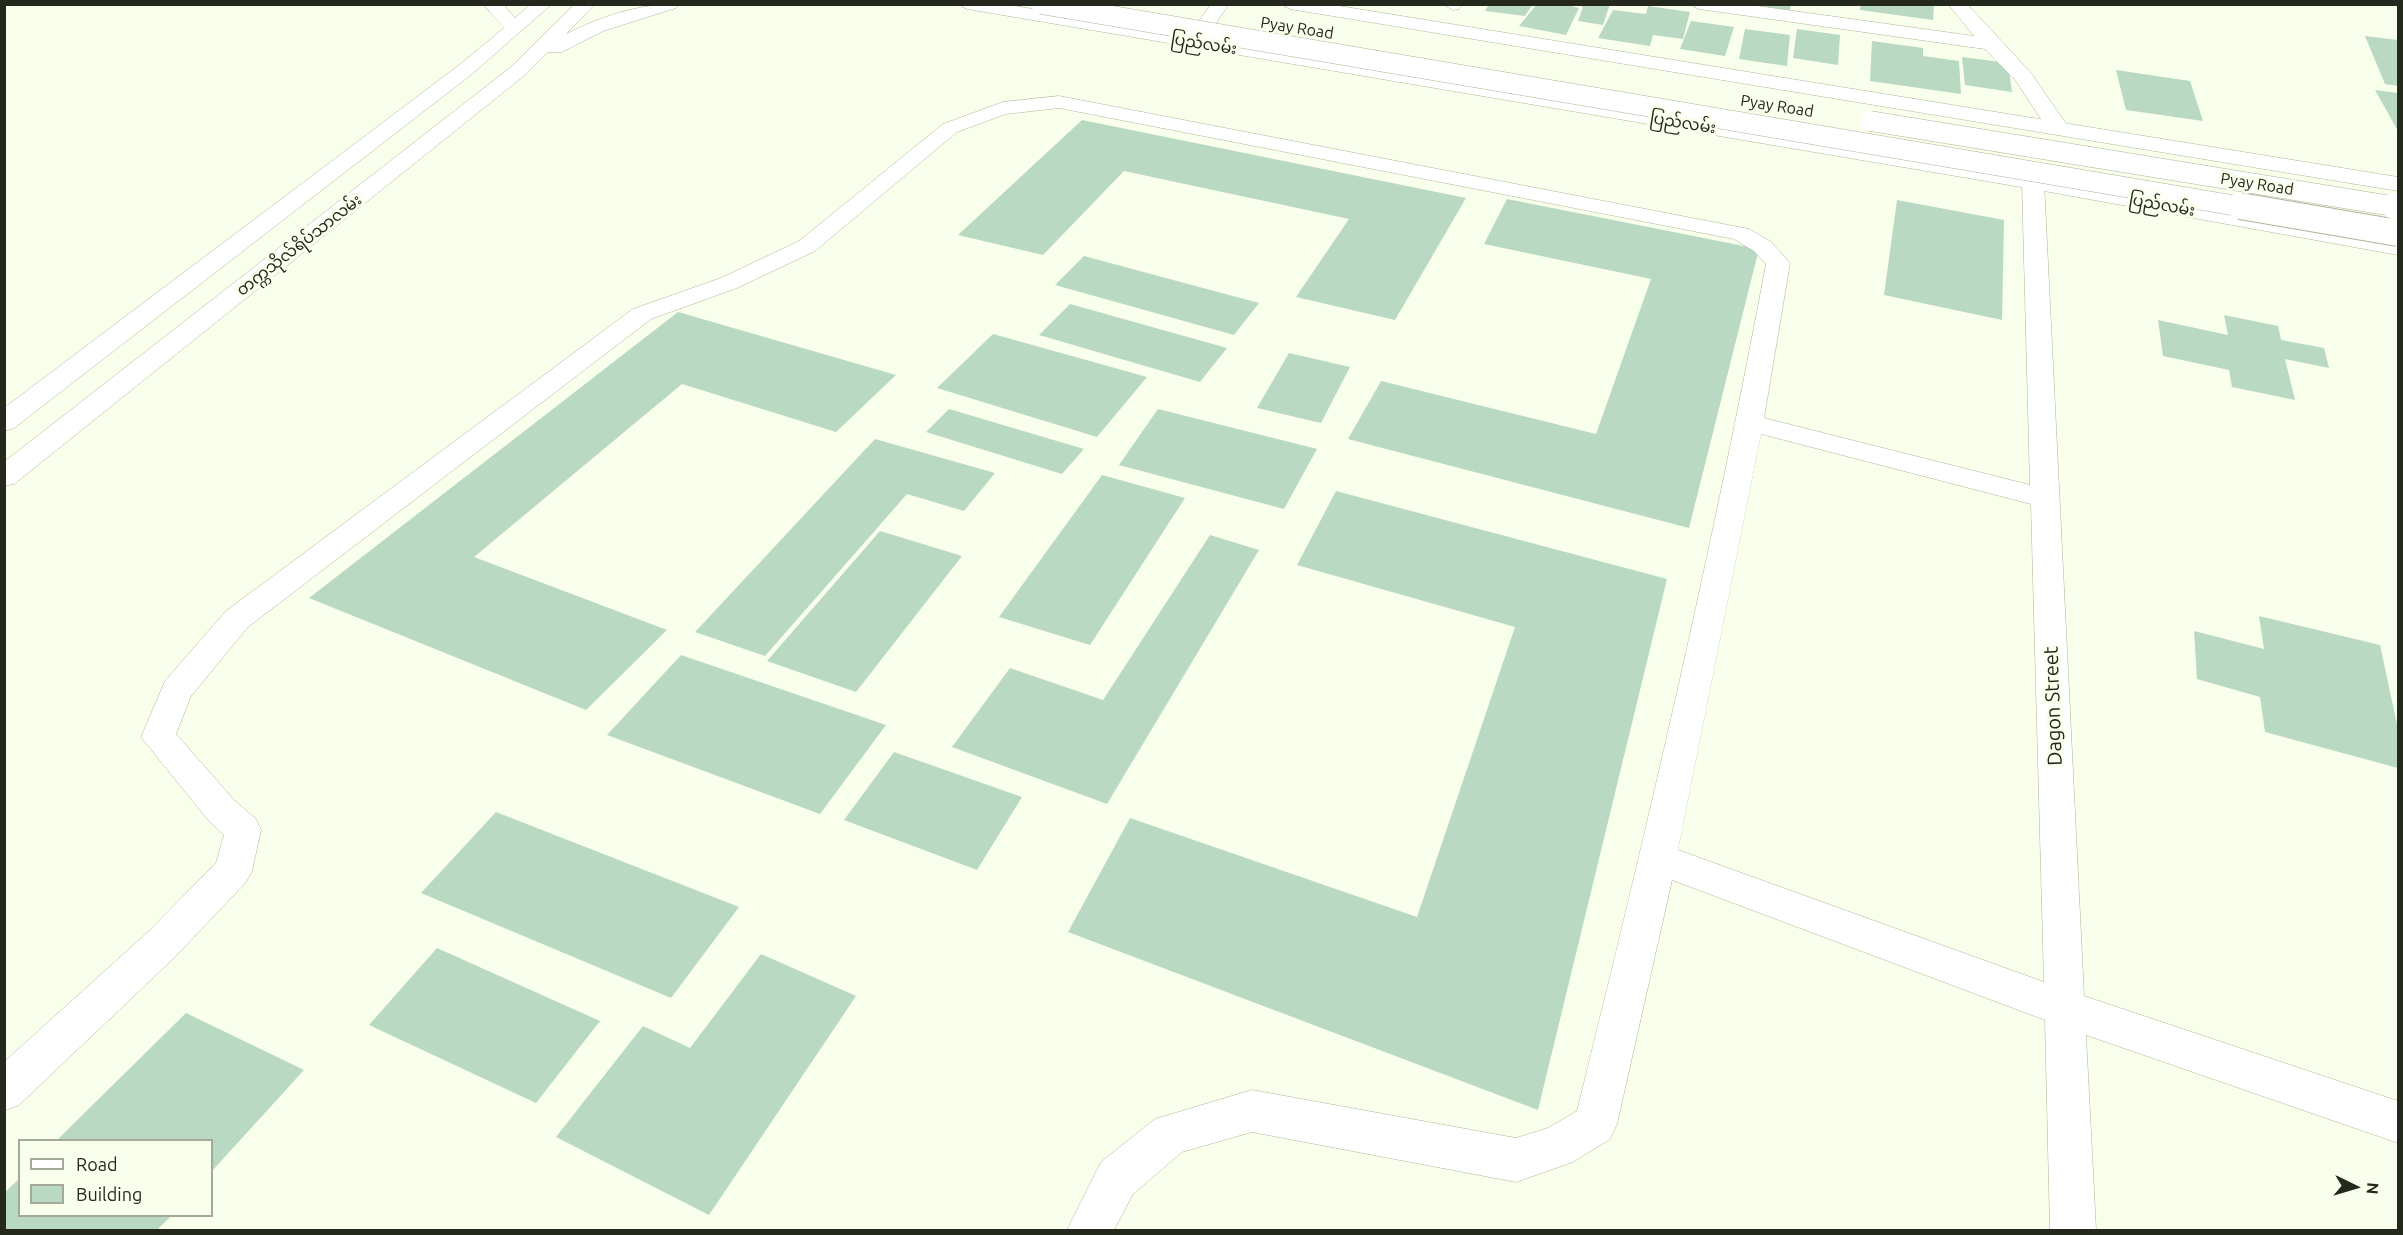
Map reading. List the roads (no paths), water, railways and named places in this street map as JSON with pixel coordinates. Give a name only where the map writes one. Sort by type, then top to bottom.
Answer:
[{"type":"main road","points":[[492,4],[514,28]]},
{"type":"main road","name":"တက္ကသိုလ်ရိပ်သာလမ်း","points":[[4,422],[455,77],[543,4]]},
{"type":"main road","name":"တက္ကသိုလ်ရိပ်သာလမ်း","points":[[4,477],[518,71],[586,4]]},
{"type":"main road","points":[[518,71],[579,33],[670,4]]},
{"type":"main road","name":"ပြည်လမ်း","points":[[967,4],[2033,182],[2398,248]]},
{"type":"main road","name":"ပြည်လမ်း","points":[[1041,4],[2398,233]]},
{"type":"main road","name":"Pyay Road","points":[[1155,4],[1440,51]]},
{"type":"main road","points":[[1194,42],[1220,4]]},
{"type":"main road","name":"Pyay Road","points":[[1290,4],[2398,184]]},
{"type":"main road","points":[[1699,4],[1991,44]]},
{"type":"main road","points":[[1957,4],[1991,44],[2024,77],[2058,128]]},
{"type":"main road","name":"Pyay Road","points":[[1854,118],[2398,207]]},
{"type":"lane","points":[[4,1091],[162,944],[233,871],[243,830],[221,810],[158,737],[177,690],[237,619],[642,314],[729,283],[807,246],[950,128],[1003,108],[1059,102],[1742,234],[1762,246],[1778,262],[1750,423],[1658,859],[1595,1124],[1558,1147],[1516,1160],[1252,1111],[1170,1134],[1117,1178],[1090,1230]]},
{"type":"lane","name":"Dagon Street","points":[[2033,182],[2073,1230]]},
{"type":"lane","points":[[1750,423],[2046,498]]},
{"type":"lane","points":[[1658,859],[2063,1008],[2398,1122]]}]
